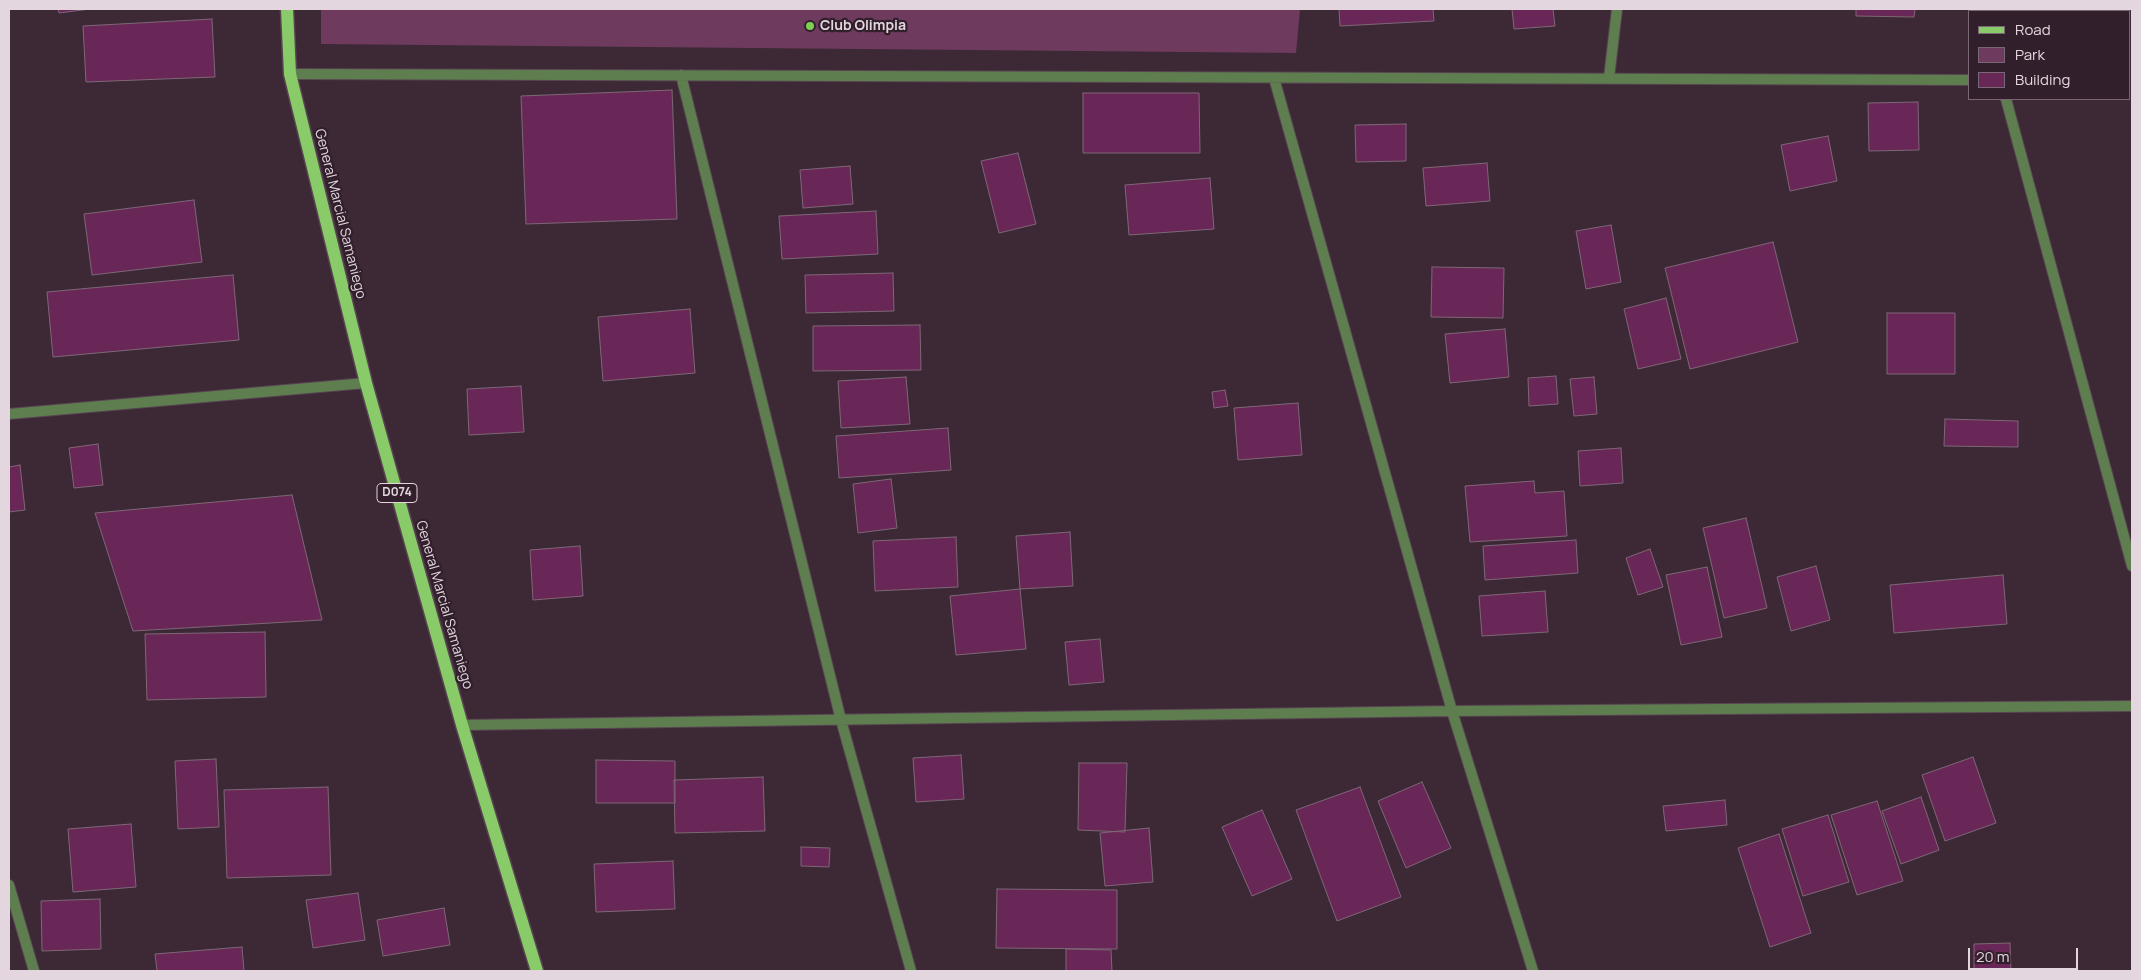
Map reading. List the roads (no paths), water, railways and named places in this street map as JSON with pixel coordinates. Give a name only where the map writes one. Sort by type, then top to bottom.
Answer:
[{"type":"main road","name":"General Marcial Samaniego","points":[[287,9],[290,74],[366,383],[462,725],[537,971]]},
{"type":"street","points":[[1609,78],[1616,9]]},
{"type":"street","points":[[290,74],[1968,80]]},
{"type":"street","points":[[681,75],[841,720],[911,971]]},
{"type":"street","points":[[1274,78],[1452,711],[1533,971]]},
{"type":"street","points":[[2006,100],[2132,566]]},
{"type":"street","points":[[9,414],[366,383]]},
{"type":"street","points":[[462,725],[1452,711],[2132,706]]},
{"type":"street","points":[[9,885],[34,971]]},
{"type":"place","name":"Club Olimpia","points":[[810,26]]}]
